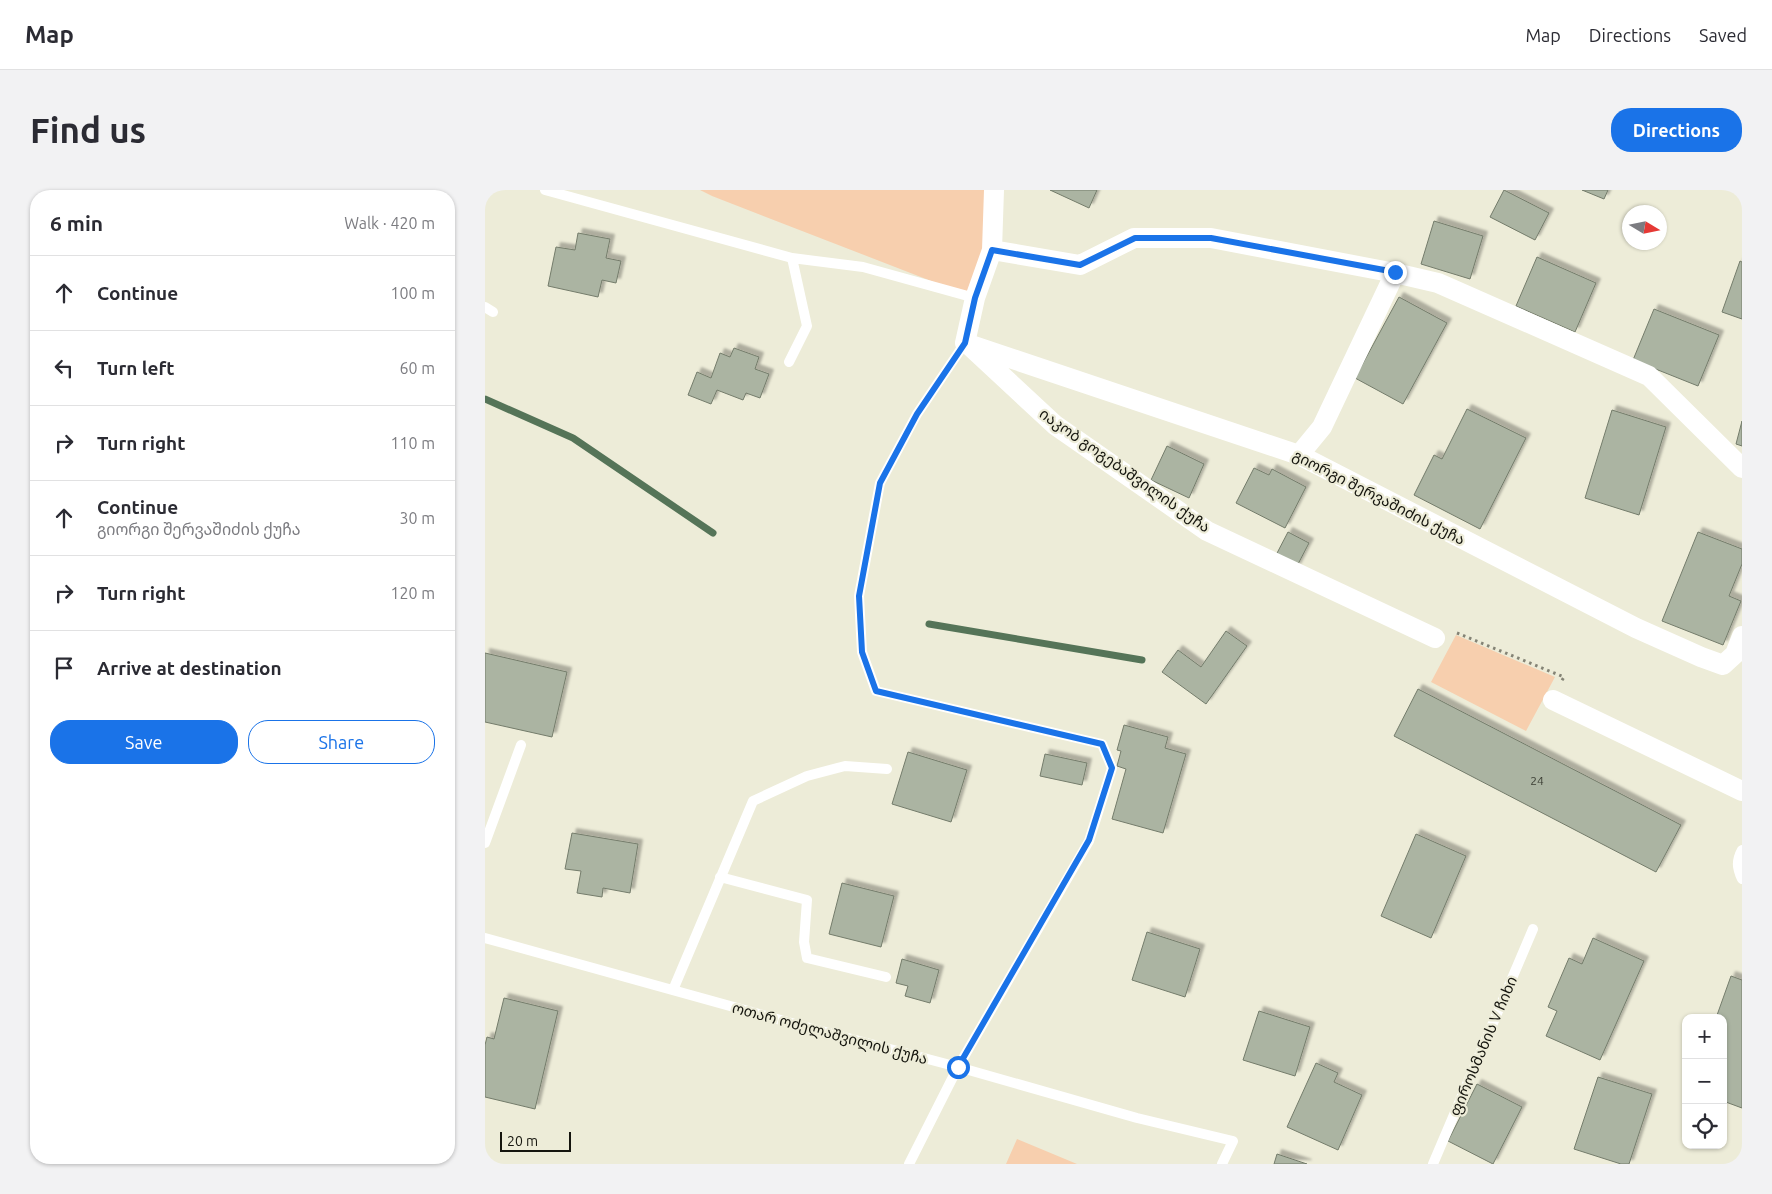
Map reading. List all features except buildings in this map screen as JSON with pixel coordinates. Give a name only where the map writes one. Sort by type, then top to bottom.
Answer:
[{"type":"street","points":[[965,343],[975,298],[992,250],[994,190]]},
{"type":"street","points":[[992,250],[1080,265],[1135,238],[1211,238],[1395,272],[1439,284],[1649,376],[1742,468]]},
{"type":"street","points":[[1299,455],[1322,428],[1395,272]]},
{"type":"street","name":"გიორგი შერვაშიძის ქუჩა","points":[[965,343],[1299,455],[1636,628],[1701,657],[1723,665],[1735,654],[1742,636]]},
{"type":"street","name":"იაკობ გოგებაშვილის ქუჩა","points":[[965,343],[1055,425],[1207,530],[1444,635]]},
{"type":"street","points":[[1553,700],[1742,791]]},
{"type":"lane","points":[[545,190],[792,258],[863,267],[975,298]]},
{"type":"lane","points":[[789,362],[807,326],[792,258]]},
{"type":"lane","points":[[909,1164],[958,1067],[1089,840],[1112,768],[1102,744],[876,691],[862,652],[859,596],[880,483],[917,414],[965,343]]},
{"type":"lane","points":[[485,843],[521,745]]},
{"type":"lane","points":[[673,990],[753,801],[807,776],[845,766],[887,769]]},
{"type":"lane","points":[[1742,850],[1738,856],[1737,869],[1742,879]]},
{"type":"lane","points":[[720,877],[807,900],[804,942],[807,958],[887,977]]},
{"type":"lane","name":"ფიროსმანის V ჩიხი","points":[[1433,1164],[1533,929]]},
{"type":"lane","name":"ოთარ ოძელაშვილის ქუჩა","points":[[485,938],[958,1067],[1137,1118],[1233,1141],[1222,1164]]},
{"type":"path","points":[[1444,635],[1564,676],[1553,700]]},
{"type":"shaded area","points":[[700,190],[986,190],[993,192],[975,298],[712,196]]},
{"type":"shaded area","points":[[1456,635],[1555,677],[1526,731],[1431,682]]},
{"type":"shaded area","points":[[1017,1139],[1077,1164],[1006,1164]]},
{"type":"waterway","points":[[485,399],[573,438],[713,533]]},
{"type":"waterway","points":[[929,624],[1142,660]]},
{"type":"route","points":[[958,1067],[1089,840],[1112,768],[1102,744],[876,691],[862,652],[859,596],[880,483],[917,414],[965,343],[975,298],[992,250],[1080,265],[1135,238],[1211,238],[1395,272]]}]
